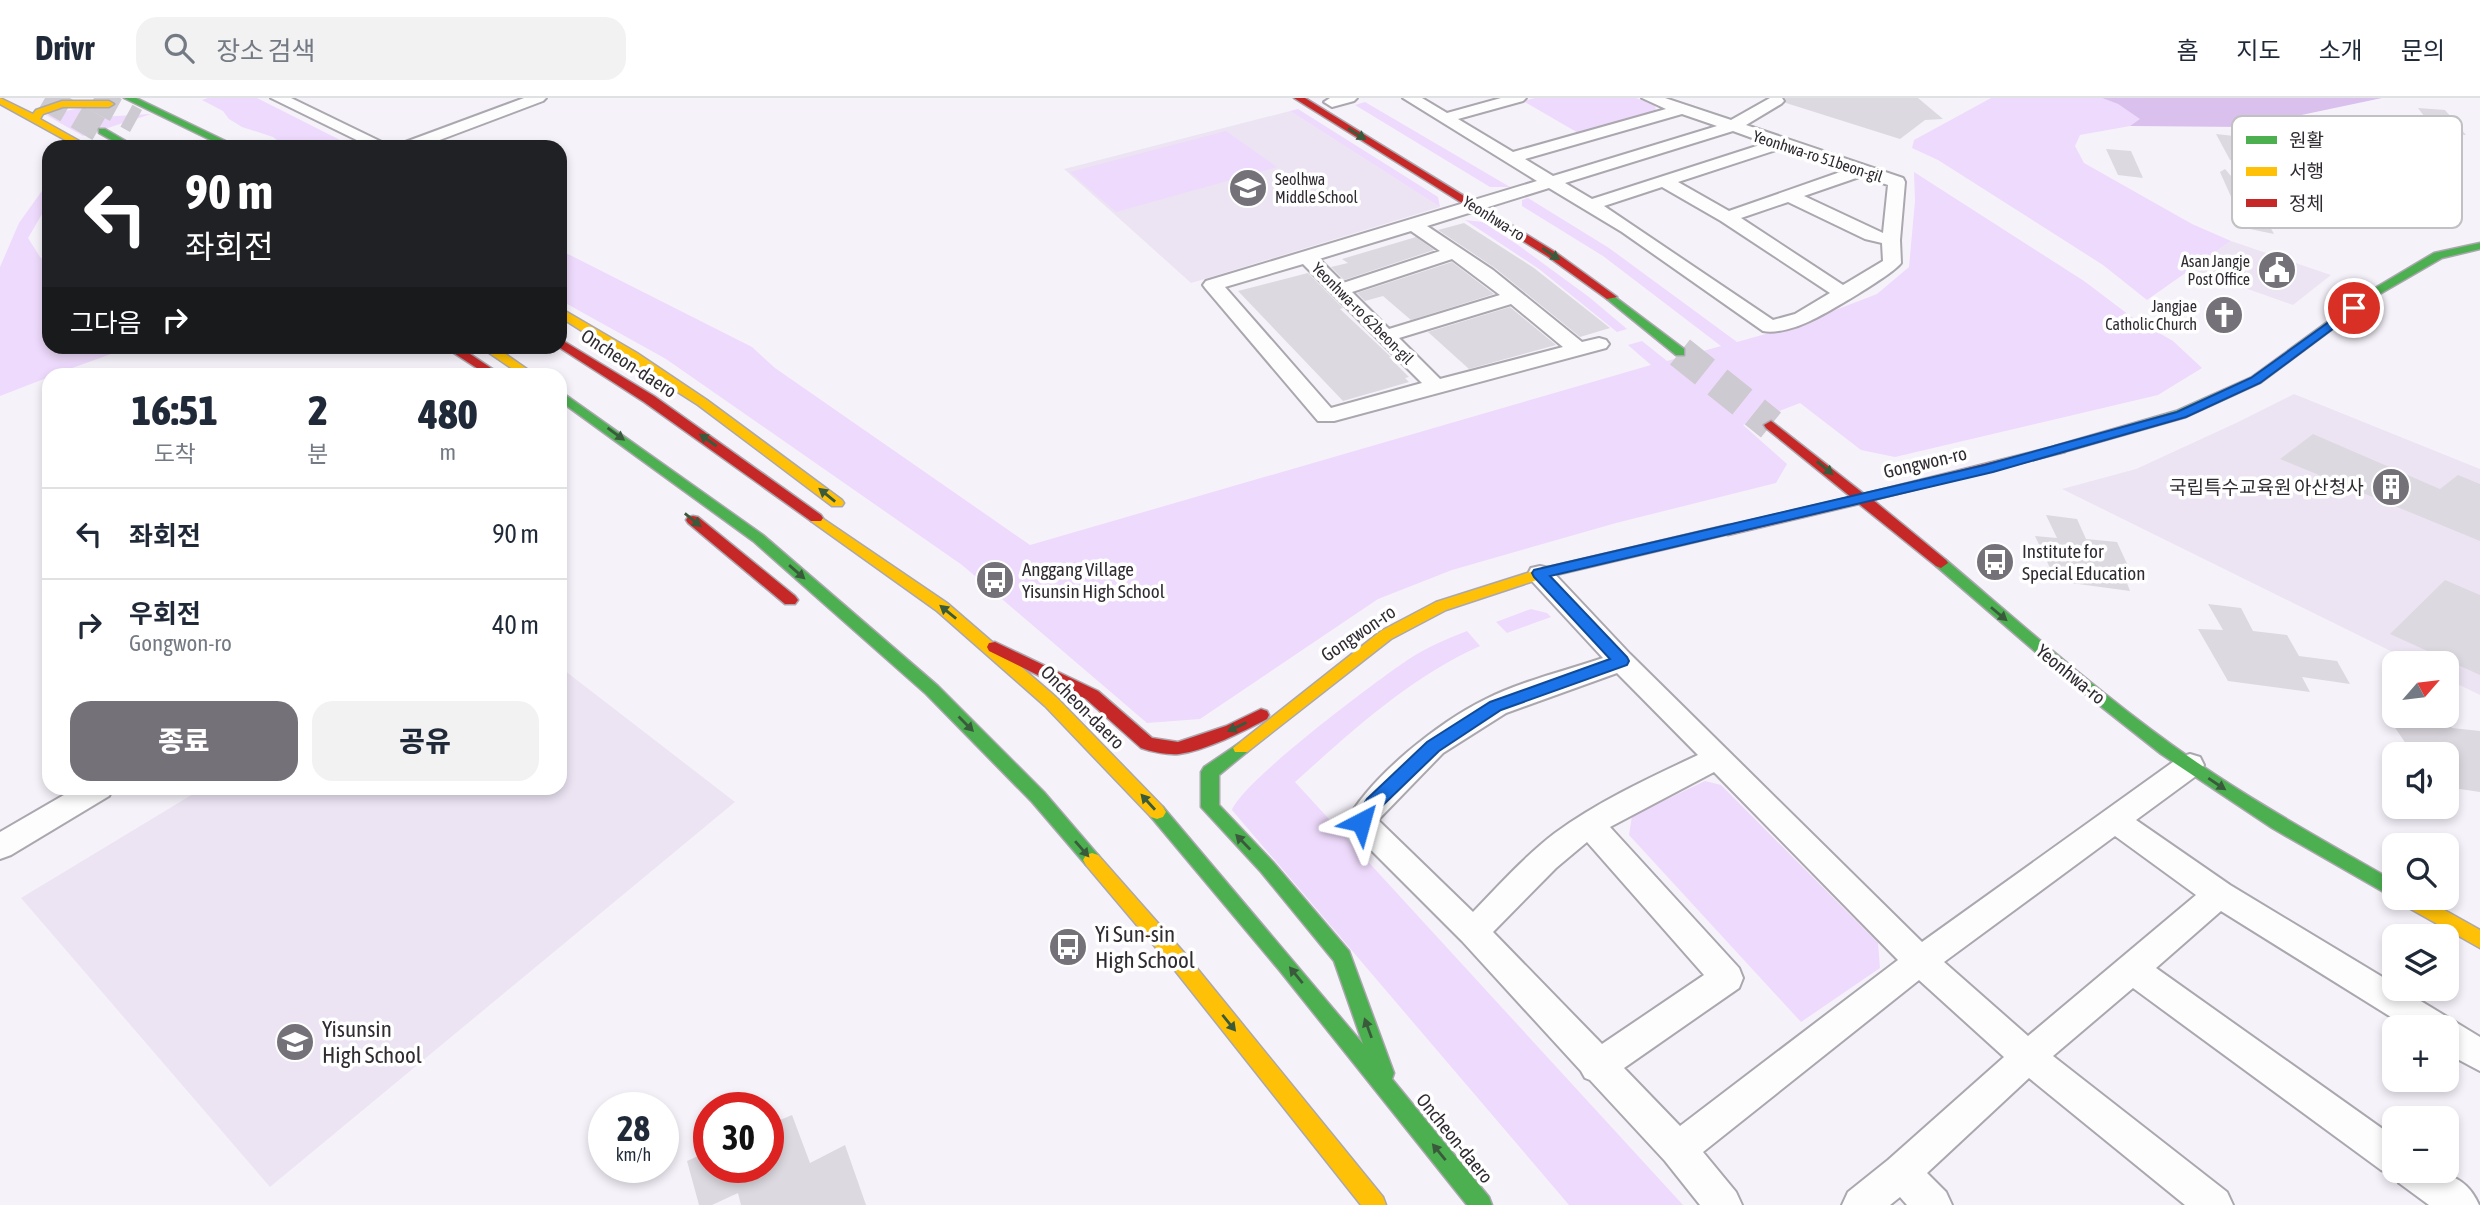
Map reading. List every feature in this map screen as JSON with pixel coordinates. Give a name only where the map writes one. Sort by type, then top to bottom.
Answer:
[{"type":"main road","points":[[129,98],[179,113],[181,122],[218,140]]},
{"type":"main road","name":"Yeonhwa-ro","points":[[1299,98],[1566,247],[1634,294]]},
{"type":"main road","points":[[0,100],[72,140]]},
{"type":"main road","name":"Yeonhwa-ro","points":[[1329,100],[1482,202],[1680,352]]},
{"type":"main road","points":[[35,120],[39,112],[62,104],[103,101],[152,103]]},
{"type":"main road","points":[[0,110],[18,111]]},
{"type":"main road","points":[[102,131],[118,140]]},
{"type":"main road","name":"Gongwon-ro","points":[[1319,685],[1386,635],[1441,606],[1540,573],[1863,498],[1882,487],[1988,469],[2181,414],[2256,380],[2374,293],[2438,255],[2480,246]]},
{"type":"main road","points":[[567,316],[609,339],[756,438],[847,510]]},
{"type":"main road","name":"Oncheon-daero","points":[[567,347],[649,399],[884,565],[985,642],[1051,702],[1148,802],[1391,1092],[1481,1205]]},
{"type":"main road","points":[[462,354],[484,368]]},
{"type":"main road","points":[[497,354],[519,368]]},
{"type":"main road","points":[[567,400],[758,538],[932,690],[1038,797],[1180,962],[1375,1205]]},
{"type":"main road","name":"Yeonhwa-ro","points":[[1771,425],[1863,498],[2092,691],[2190,765],[2266,816],[2382,883]]},
{"type":"main road","points":[[1882,487],[1908,509]]},
{"type":"main road","points":[[681,511],[807,613]]},
{"type":"main road","points":[[872,539],[884,565]]},
{"type":"main road","points":[[985,642],[1093,695],[1147,744],[1178,748],[1232,730],[1319,685]]},
{"type":"main road","points":[[1319,685],[1210,772],[1210,807],[1267,867],[1342,957],[1391,1092]]},
{"type":"main road","points":[[962,743],[1038,797]]},
{"type":"main road","points":[[2428,910],[2480,940]]},
{"type":"street","points":[[279,98],[369,140]]},
{"type":"street","points":[[425,140],[538,98]]},
{"type":"street","points":[[1329,100],[1349,98]]},
{"type":"street","points":[[1411,98],[1590,205],[1779,144]]},
{"type":"street","points":[[1445,118],[1518,98]]},
{"type":"street","name":"Yeonhwa-ro 51beon-gil","points":[[1590,205],[1669,254],[1770,327],[1802,318],[1892,263],[1891,240],[1897,182],[1650,98]]},
{"type":"street","name":"Yeonhwa-ro","points":[[1482,202],[1731,127],[1776,101]]},
{"type":"street","points":[[1511,158],[1682,109]]},
{"type":"street","points":[[1727,217],[1860,171]]},
{"type":"street","points":[[1664,181],[1727,217],[1844,293]]},
{"type":"street","points":[[1790,196],[1871,235],[1891,240]]},
{"type":"street","name":"Yeonhwa-ro 62beon-gil","points":[[1436,386],[1307,257],[1482,202]]},
{"type":"street","points":[[1413,224],[1515,297],[1579,350]]},
{"type":"street","points":[[1339,290],[1455,252]]},
{"type":"street","points":[[1307,257],[1213,285],[1326,416],[1599,344]]},
{"type":"street","points":[[1386,336],[1515,297]]},
{"type":"street","points":[[1540,573],[1621,661],[1920,961],[2028,1057],[2214,1205]]},
{"type":"street","points":[[1621,661],[1496,706],[1433,746],[1373,804],[1361,822],[1473,932],[1597,1067],[1678,1149],[1723,1205]]},
{"type":"street","points":[[1473,932],[1546,858],[1590,825],[1630,801],[1718,758]]},
{"type":"street","points":[[1678,1149],[1920,961],[2190,765]]},
{"type":"street","points":[[0,847],[88,795]]},
{"type":"street","points":[[2116,821],[2219,894],[2416,1015]]},
{"type":"street","points":[[1590,825],[1727,978],[1597,1067]]},
{"type":"street","points":[[1861,1205],[2028,1057],[2219,894]]},
{"type":"street","points":[[2132,969],[2382,1149]]},
{"type":"street","points":[[2459,1042],[2480,1055]]},
{"type":"street","points":[[1900,1173],[1933,1205]]},
{"type":"street","points":[[2429,1183],[2460,1205]]},
{"type":"shaded area","points":[[257,98],[340,140],[277,140],[242,127],[229,119],[223,111],[202,100]]},
{"type":"shaded area","points":[[1535,98],[1636,98],[1655,105],[1656,111],[1580,134],[1523,101]]},
{"type":"shaded area","points":[[1991,98],[2102,98],[2118,104],[2141,119],[2130,126],[2080,135],[2075,146],[2084,163],[2192,224],[2231,241],[2147,300],[2103,265],[1938,160],[1912,148],[1914,140]]},
{"type":"shaded area","points":[[2102,98],[2382,98],[2297,116],[2232,116],[2232,127],[2130,126],[2140,119],[2118,104]]},
{"type":"shaded area","points":[[1365,102],[1510,187],[1490,187],[1355,105]]},
{"type":"shaded area","points":[[80,108],[100,117],[151,114],[83,136],[46,115]]},
{"type":"shaded area","points":[[1298,109],[1438,197],[1440,207],[1290,111]]},
{"type":"shaded area","name":"Seolhwa Middle School","points":[[1290,111],[1440,207],[1191,283],[1064,169]]},
{"type":"shaded area","points":[[1226,131],[1277,167],[1116,212],[1070,172]]},
{"type":"shaded area","points":[[1914,172],[2084,281],[2133,318],[2173,341],[2202,368],[2158,395],[1895,457],[1861,450],[1800,403],[1743,425],[1787,464],[1776,483],[1616,523],[1452,570],[1378,599],[1200,719],[1147,723],[962,565],[666,359],[567,304],[567,254],[752,347],[775,368],[1030,545],[1651,365],[1628,345],[1642,341],[1667,361],[1721,346],[1603,256],[1522,206],[1522,200],[1528,198],[1609,248],[1737,342],[1794,326],[1877,294],[1909,267],[1915,201]]},
{"type":"shaded area","points":[[42,191],[42,214],[28,238],[42,259],[42,354],[111,354],[72,368],[42,368],[42,380],[0,396],[0,267],[19,223]]},
{"type":"shaded area","points":[[1465,220],[1483,222],[1518,245],[1589,297],[1627,329],[1617,332],[1539,269]]},
{"type":"shaded area","points":[[2231,241],[2331,275],[2293,305],[2191,269]]},
{"type":"shaded area","points":[[2294,394],[2480,469],[2480,695],[2459,685],[2459,651],[2391,651],[2062,489],[2136,469]]},
{"type":"shaded area","points":[[1531,609],[1547,613],[1551,617],[1507,633],[1496,622]]},
{"type":"shaded area","points":[[1467,631],[1480,646],[1429,673],[1406,689],[1295,782],[1683,1205],[1569,1205],[1232,810],[1260,777],[1342,709],[1416,655]]},
{"type":"shaded area","name":"Yisunsin High School","points":[[567,672],[735,802],[270,1187],[21,898],[191,795],[567,795]]},
{"type":"shaded area","points":[[1705,781],[1721,785],[1878,943],[1880,968],[1801,1022],[1629,835],[1632,816]]},
{"type":"building","points":[[1785,98],[1918,98],[1943,119],[1925,120],[1900,139],[1786,103]]},
{"type":"building","points":[[2418,108],[2445,110],[2450,116],[2424,116]]},
{"type":"building","points":[[2216,134],[2232,136],[2230,160]]},
{"type":"building","points":[[2106,149],[2131,151],[2143,178],[2118,175]]},
{"type":"building","points":[[2225,169],[2232,177],[2232,199],[2220,172]]},
{"type":"building","points":[[1464,223],[1534,268],[1610,328],[1580,337],[1495,268],[1438,230]]},
{"type":"building","points":[[2245,228],[2271,228],[2274,234]]},
{"type":"building","points":[[1416,237],[1434,250],[1344,280],[1331,267],[1348,263],[1342,259]]},
{"type":"building","points":[[1452,262],[1494,294],[1411,320],[1383,296],[1365,301],[1357,293]]},
{"type":"building","points":[[1308,273],[1343,308],[1340,309],[1391,357],[1409,377],[1405,378],[1409,382],[1343,401],[1238,291]]},
{"type":"building","points":[[1510,307],[1556,345],[1469,369],[1428,332]]},
{"type":"building","name":"국립특수교육원 아산청사","points":[[2313,434],[2440,489],[2458,475],[2480,484],[2480,541],[2280,459]]},
{"type":"building","points":[[2046,515],[2077,519],[2086,539],[2117,542],[2134,579],[2125,578],[2130,591],[2056,581],[2035,536],[2057,538]]},
{"type":"building","points":[[2445,580],[2480,595],[2480,675],[2459,665],[2459,651],[2427,651],[2390,634]]},
{"type":"building","points":[[2208,604],[2241,608],[2253,631],[2287,635],[2299,656],[2337,661],[2350,684],[2302,677],[2310,692],[2228,681],[2198,629],[2223,630]]},
{"type":"building","points":[[2395,728],[2480,731],[2480,792],[2459,789],[2459,742],[2405,742]]},
{"type":"building","points":[[792,1115],[810,1163],[845,1145],[866,1205],[741,1205],[738,1193],[712,1205],[699,1205],[693,1183],[784,1183],[784,1118]]},
{"type":"building","points":[[693,1158],[693,1183],[687,1161]]},
{"type":"tunnel","points":[[45,98],[102,131]]},
{"type":"tunnel","points":[[94,98],[136,121]]},
{"type":"tunnel","points":[[1680,352],[1771,425]]},
{"type":"traffic: fast","points":[[129,98],[218,140]]},
{"type":"traffic: fast","points":[[102,131],[118,140]]},
{"type":"traffic: fast","points":[[2060,449],[2181,414],[2256,380],[2374,293],[2438,255],[2480,246]]},
{"type":"traffic: fast","points":[[1611,297],[1680,352]]},
{"type":"traffic: fast","points":[[567,400],[758,538],[932,690],[1038,797],[1092,860]]},
{"type":"traffic: fast","points":[[1941,563],[2080,682],[2167,750],[2250,806],[2382,883]]},
{"type":"traffic: fast","points":[[1241,748],[1210,772],[1210,807],[1267,867],[1342,957],[1384,1073]]},
{"type":"traffic: fast","points":[[1157,812],[1287,965],[1481,1205]]},
{"type":"traffic: slow","points":[[0,100],[72,140]]},
{"type":"traffic: slow","points":[[35,120],[39,112],[62,104],[109,104]]},
{"type":"traffic: slow","points":[[567,316],[702,402],[837,503]]},
{"type":"traffic: slow","points":[[497,354],[519,368]]},
{"type":"traffic: slow","points":[[816,518],[942,607],[1051,702],[1157,812]]},
{"type":"traffic: slow","points":[[1241,748],[1386,635],[1441,606],[1540,574],[1728,530]]},
{"type":"traffic: slow","points":[[1092,860],[1180,962],[1375,1205]]},
{"type":"traffic: slow","points":[[2428,910],[2480,940]]},
{"type":"traffic: jam","points":[[1299,98],[1551,254],[1611,297]]},
{"type":"traffic: jam","points":[[567,347],[649,399],[816,518]]},
{"type":"traffic: jam","points":[[462,354],[484,368]]},
{"type":"traffic: jam","points":[[1771,425],[1941,563]]},
{"type":"traffic: jam","points":[[1728,530],[1988,469],[2060,449]]},
{"type":"traffic: jam","points":[[693,520],[790,600]]},
{"type":"traffic: jam","points":[[995,647],[1092,695],[1147,744],[1178,748],[1232,730],[1261,715]]},
{"type":"place","name":"Seolhwa Middle School","points":[[1248,188]]},
{"type":"place","name":"Asan Jangje Post Office","points":[[2277,270]]},
{"type":"place","name":"Jangjae Catholic Church","points":[[2224,315]]},
{"type":"place","name":"국립특수교육원 아산청사","points":[[2391,487]]},
{"type":"place","name":"Institute for Special Education","points":[[1995,562]]},
{"type":"place","name":"Anggang Village Yisunsin High School","points":[[995,580]]},
{"type":"place","name":"Yi Sun-sin High School","points":[[1068,947]]},
{"type":"place","name":"Yisunsin High School","points":[[295,1042]]},
{"type":"route","points":[[1361,822],[1373,804],[1433,746],[1496,706],[1621,661],[1540,573],[1988,469],[2181,414],[2256,380],[2354,308]]}]
